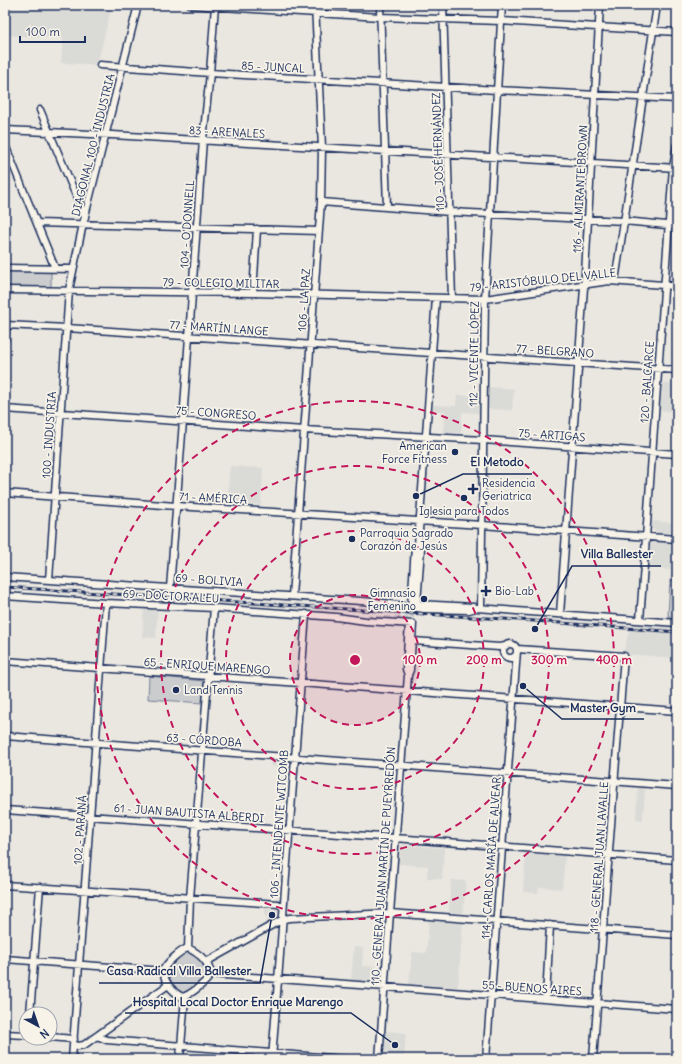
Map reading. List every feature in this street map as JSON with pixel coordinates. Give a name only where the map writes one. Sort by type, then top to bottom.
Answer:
[{"type":"street","name":"DIAGONAL 100 - INDUSTRIA","points":[[69,290],[84,221],[138,5]]},
{"type":"street","points":[[191,5],[380,17],[501,21],[677,32]]},
{"type":"street","name":"106 - LA PAZ","points":[[292,596],[321,202],[322,147],[315,5]]},
{"type":"street","points":[[380,5],[387,207]]},
{"type":"street","name":"110 - JOSÉ HERNÁNDEZ","points":[[443,5],[452,299]]},
{"type":"street","name":"112 - VICENTE LÓPEZ","points":[[479,608],[482,525],[485,299],[502,5]]},
{"type":"street","name":"116 - ALMIRANTE BROWN","points":[[560,614],[565,531],[579,362],[592,162],[600,5]]},
{"type":"street","points":[[615,281],[657,5]]},
{"type":"street","name":"104 - O'DONNELL","points":[[170,588],[184,421],[203,140],[215,6]]},
{"type":"street","name":"85 - JUNCAL","points":[[100,65],[496,90],[677,99]]},
{"type":"street","points":[[40,110],[84,221]]},
{"type":"street","name":"83 - ARENALES","points":[[5,130],[106,134],[675,168]]},
{"type":"street","points":[[5,144],[55,268]]},
{"type":"street","name":"120 - BALCARCE","points":[[640,620],[669,225],[677,145]]},
{"type":"street","points":[[321,202],[450,212],[624,221],[677,226]]},
{"type":"street","points":[[37,223],[84,221],[319,231]]},
{"type":"street","points":[[253,293],[257,229]]},
{"type":"street","points":[[5,268],[73,269]]},
{"type":"street","name":"79 - ARISTÓBULO DEL VALLE","points":[[436,298],[485,299],[615,281],[677,286]]},
{"type":"street","name":"79 - COLEGIO MILITAR","points":[[5,290],[253,293],[436,298]]},
{"type":"street","name":"100 - INDUSTRIA","points":[[49,580],[69,290]]},
{"type":"street","points":[[414,606],[420,548],[418,544],[436,298]]},
{"type":"street","points":[[5,325],[5,339]]},
{"type":"street","name":"77 - MARTÍN LANGE","points":[[5,325],[432,352]]},
{"type":"street","name":"77 - BELGRANO","points":[[432,352],[677,370]]},
{"type":"street","name":"75 - CONGRESO","points":[[5,409],[425,438]]},
{"type":"street","name":"75 - ARTIGAS","points":[[425,438],[483,440],[677,454]]},
{"type":"street","name":"71 - AMÉRICA","points":[[5,493],[176,506],[677,539]]},
{"type":"street","name":"69 - BOLIVIA","points":[[5,577],[292,596],[414,606],[470,606],[479,608]]},
{"type":"street","name":"69 - DOCTOR ALEU","points":[[5,596],[306,614],[366,621],[411,624]]},
{"type":"street","name":"102 - PARANÁ","points":[[72,1059],[97,743],[106,603]]},
{"type":"street","points":[[188,948],[190,898],[214,608]]},
{"type":"street","points":[[464,608],[677,623]]},
{"type":"street","name":"106 - INTENDENTE WITCOMB","points":[[272,1057],[306,614]]},
{"type":"street","name":"69 - DOCTOR ALEU","points":[[336,617],[367,618]]},
{"type":"street","name":"110 - GENERAL JUAN MARTÍN DE PUEYRREDÓN","points":[[379,1059],[408,675],[410,670],[413,641],[411,624]]},
{"type":"street","name":"110 - GENERAL JUAN MARTÍN DE PUEYRREDÓN","points":[[408,675],[406,669],[411,624]]},
{"type":"street","points":[[413,641],[499,647],[512,644],[516,646],[516,654],[508,657],[504,654],[506,646]]},
{"type":"street","name":"118 - GENERAL JUAN LAVALLE","points":[[516,654],[624,656],[593,1059]]},
{"type":"street","name":"114 - CARLOS MARÍA DE ALVEAR","points":[[486,1059],[514,699],[516,654]]},
{"type":"street","name":"65 - ENRIQUE MARENGO","points":[[5,660],[677,711]]},
{"type":"street","name":"63 - CÓRDOBA","points":[[5,736],[615,780],[677,786]]},
{"type":"street","name":"61 - JUAN BAUTISTA ALBERDI","points":[[5,810],[677,860]]},
{"type":"street","points":[[5,885],[278,904],[283,907]]},
{"type":"street","points":[[31,1006],[40,887]]},
{"type":"street","points":[[206,962],[283,919],[390,913],[677,934]]},
{"type":"street","points":[[546,998],[550,925]]},
{"type":"street","points":[[180,1059],[185,997],[211,974],[206,962],[198,954],[188,948]]},
{"type":"street","points":[[185,997],[178,995],[168,986],[163,971],[165,966],[188,948]]},
{"type":"street","points":[[5,959],[163,971]]},
{"type":"street","name":"55 - BUENOS AIRES","points":[[211,974],[677,1009]]},
{"type":"street","points":[[58,1039],[74,1042],[78,1046],[84,1045],[168,986]]},
{"type":"street","points":[[5,1034],[18,1034]]},
{"type":"street","points":[[97,1036],[107,1040],[181,1046],[272,1057],[344,1059]]},
{"type":"shaded area","points":[[5,5],[112,5],[97,65],[61,63],[63,38],[5,35]]},
{"type":"shaded area","points":[[5,269],[51,270],[51,289],[5,288]]},
{"type":"shaded area","points":[[662,383],[677,385],[677,412],[660,410]]},
{"type":"shaded area","points":[[488,387],[514,389],[512,410],[488,409]]},
{"type":"shaded area","points":[[457,395],[479,396],[479,413],[462,412],[461,433],[444,433],[445,411],[433,411],[434,405],[456,406]]},
{"type":"shaded area","points":[[230,466],[263,468],[261,505],[227,503]]},
{"type":"shaded area","points":[[676,496],[677,534],[657,533],[651,527],[652,521],[674,523]]},
{"type":"shaded area","points":[[654,541],[677,543],[677,581],[670,580],[671,570],[648,568],[650,544]]},
{"type":"shaded area","points":[[670,580],[677,581],[677,617],[668,616]]},
{"type":"shaded area","points":[[144,607],[158,608],[156,638],[142,637]]},
{"type":"shaded area","points":[[631,624],[677,628],[677,658],[623,654]]},
{"type":"shaded area","name":"Land Tennis","points":[[149,676],[204,681],[202,703],[148,699]]},
{"type":"shaded area","points":[[271,760],[288,761],[290,763],[289,768],[271,766]]},
{"type":"shaded area","points":[[638,787],[645,788],[643,820],[636,819]]},
{"type":"shaded area","points":[[401,846],[444,848],[442,879],[427,878],[428,866],[399,864]]},
{"type":"shaded area","points":[[526,853],[565,856],[562,889],[539,887],[538,893],[523,892]]},
{"type":"shaded area","points":[[451,880],[466,881],[463,913],[449,912]]},
{"type":"shaded area","points":[[265,909],[279,910],[278,916],[268,922],[265,915]]},
{"type":"shaded area","points":[[429,921],[463,923],[458,987],[409,984],[412,952],[426,953]]},
{"type":"shaded area","points":[[354,947],[363,948],[362,966],[382,967],[382,981],[351,980]]},
{"type":"shaded area","points":[[189,952],[196,955],[202,961],[206,968],[206,976],[186,993],[182,993],[170,983],[166,972],[174,962]]},
{"type":"shaded area","points":[[386,1031],[406,1033],[404,1058],[384,1058]]},
{"type":"tunnel","points":[[367,618],[408,620],[411,616],[414,603]]},
{"type":"railway","points":[[5,587],[535,621],[677,632]]},
{"type":"place","name":"American Force Fitness","points":[[455,452]]},
{"type":"place","name":"Residencia Geriatrica","points":[[473,489]]},
{"type":"place","name":"El Metodo","points":[[416,496]]},
{"type":"place","name":"Iglesia para Todos","points":[[464,498]]},
{"type":"place","name":"Parroquia Sagrado Corazón de Jesús","points":[[352,539]]},
{"type":"place","name":"Bio-Lab","points":[[486,591]]},
{"type":"place","name":"Gimnasio Femenino","points":[[424,599]]},
{"type":"place","name":"Villa Ballester","points":[[535,629]]},
{"type":"place","name":"Master Gym","points":[[523,686]]},
{"type":"place","name":"Land Tennis","points":[[176,690]]},
{"type":"place","name":"Casa Radical Villa Ballester","points":[[272,915]]},
{"type":"place","name":"Hospital Local Doctor Enrique Marengo","points":[[395,1045]]}]
